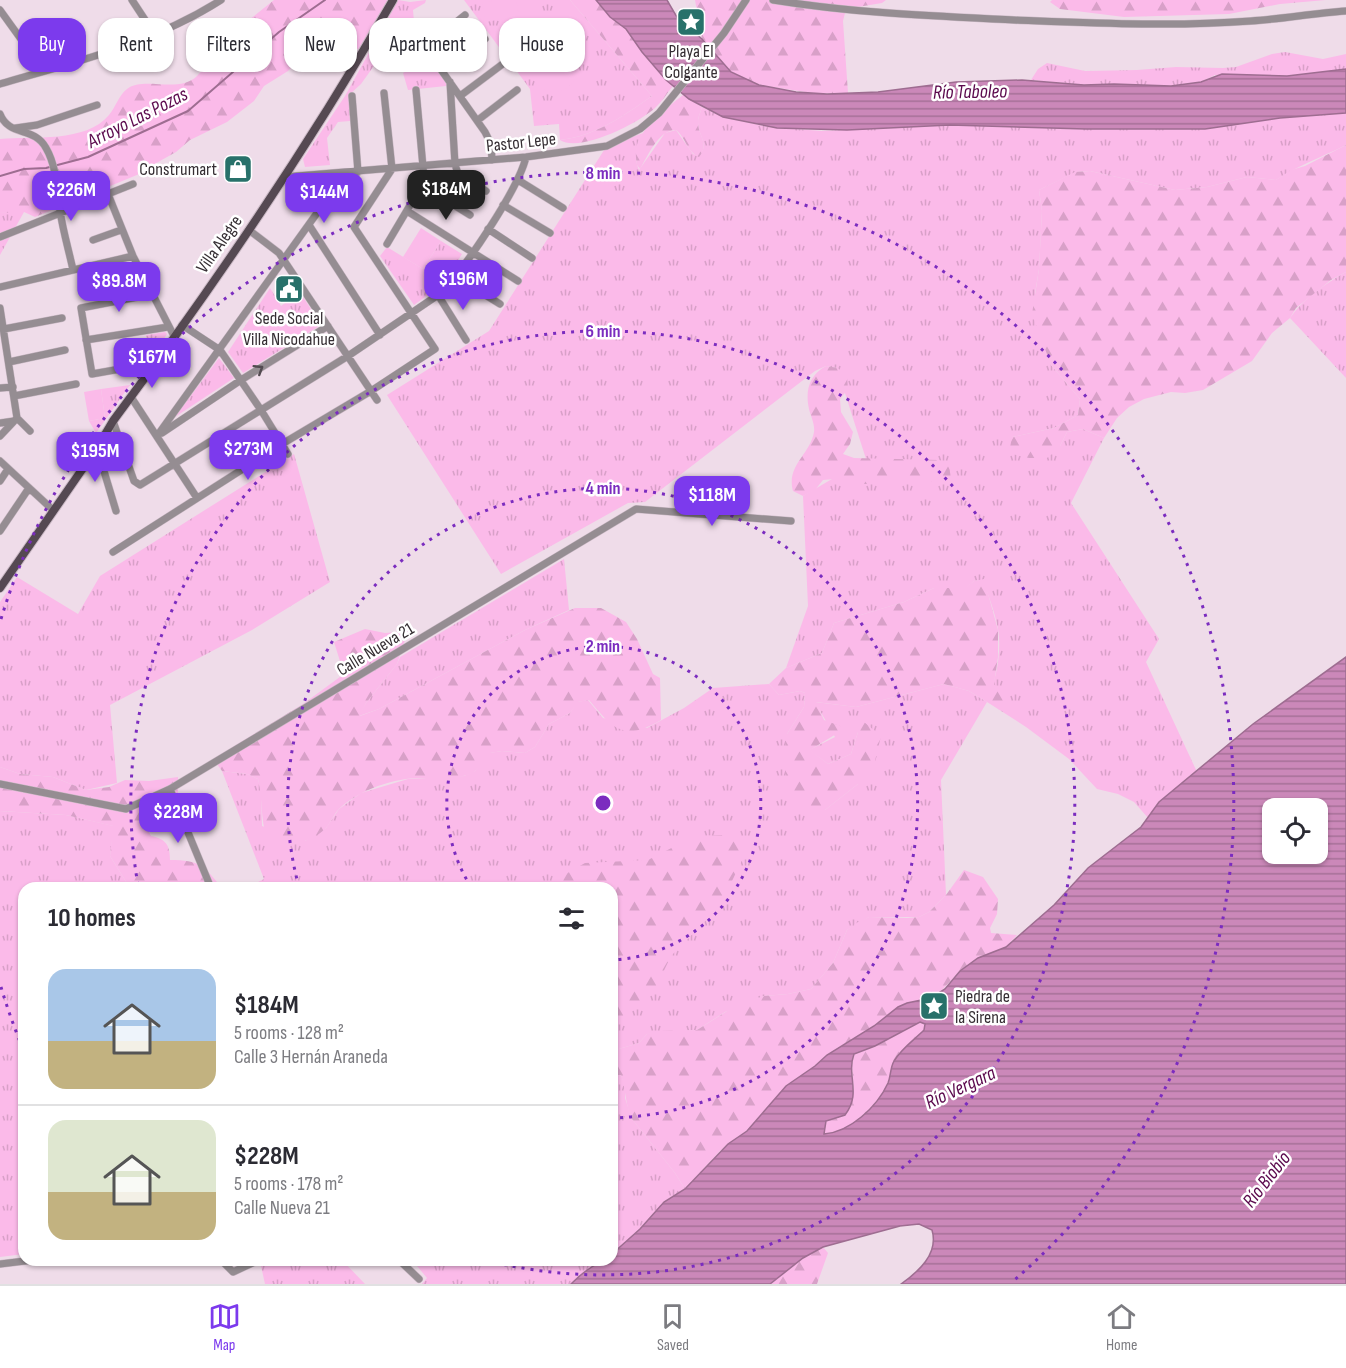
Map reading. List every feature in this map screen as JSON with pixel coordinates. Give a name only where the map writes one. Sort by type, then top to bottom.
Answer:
[{"type":"main road","name":"Villa Alegre","points":[[0,588],[4,576],[97,448],[113,421],[285,177],[350,76],[393,0]]},
{"type":"street","points":[[132,0],[144,18]]},
{"type":"street","points":[[202,0],[207,9]]},
{"type":"street","points":[[174,26],[221,0]]},
{"type":"street","name":"Pastor Lepe","points":[[285,177],[455,164],[607,146],[650,122],[724,33],[746,0]]},
{"type":"street","points":[[773,0],[822,8],[889,14],[1100,23],[1252,21],[1346,11]]},
{"type":"street","points":[[0,10],[18,35]]},
{"type":"street","points":[[461,18],[465,15]]},
{"type":"street","points":[[460,96],[499,67]]},
{"type":"street","points":[[0,84],[41,72]]},
{"type":"street","points":[[443,72],[488,137],[492,160]]},
{"type":"street","points":[[450,82],[455,164],[458,174],[486,191]]},
{"type":"street","points":[[387,244],[422,185],[424,166],[417,90]]},
{"type":"street","points":[[478,120],[518,90]]},
{"type":"street","points":[[113,552],[435,349],[354,227],[392,169],[384,93]]},
{"type":"street","points":[[352,96],[358,172]]},
{"type":"street","points":[[13,128],[37,125],[97,105]]},
{"type":"street","points":[[0,114],[7,127],[40,139],[47,149],[55,174],[60,213],[73,270]]},
{"type":"street","points":[[113,421],[134,481],[137,484],[144,483],[348,356],[438,295],[455,276],[488,229],[518,180],[526,157]]},
{"type":"street","points":[[157,436],[345,174]]},
{"type":"street","points":[[518,180],[563,208]]},
{"type":"street","points":[[0,237],[133,184]]},
{"type":"street","points":[[422,185],[470,215]]},
{"type":"street","points":[[108,194],[133,256],[174,336]]},
{"type":"street","points":[[503,205],[550,233]]},
{"type":"street","points":[[407,212],[518,281]]},
{"type":"street","points":[[309,225],[380,335]]},
{"type":"street","points":[[488,229],[532,258]]},
{"type":"street","points":[[93,240],[122,230]]},
{"type":"street","points":[[249,230],[270,245],[284,261],[377,400]]},
{"type":"street","points":[[0,287],[133,256]]},
{"type":"street","points":[[455,276],[500,304]]},
{"type":"street","points":[[153,294],[81,308],[92,374],[154,363]]},
{"type":"street","points":[[438,295],[466,340]]},
{"type":"street","points":[[0,312],[4,329],[4,351],[9,362],[13,387],[16,420],[30,431]]},
{"type":"street","points":[[4,329],[62,318]]},
{"type":"street","points":[[182,325],[220,350],[288,454]]},
{"type":"street","points":[[157,436],[328,326]]},
{"type":"street","points":[[86,340],[168,327]]},
{"type":"street","points":[[9,362],[65,350]]},
{"type":"street","points":[[14,396],[76,384]]},
{"type":"street","points":[[0,388],[13,387]]},
{"type":"street","points":[[131,397],[197,498]]},
{"type":"street","points":[[0,423],[16,420]]},
{"type":"street","points":[[0,436],[16,420]]},
{"type":"street","points":[[97,448],[116,511]]},
{"type":"street","points":[[0,461],[53,510]]},
{"type":"street","points":[[0,481],[8,469]]},
{"type":"street","points":[[0,531],[29,488]]},
{"type":"street","name":"Calle Nueva 21","points":[[0,784],[126,809],[170,789],[636,509],[791,521]]},
{"type":"street","points":[[170,789],[209,882]]},
{"type":"street","points":[[0,1264],[18,1262]]},
{"type":"street","points":[[227,1266],[233,1272],[246,1266]]},
{"type":"street","points":[[405,1266],[419,1279]]},
{"type":"green space","points":[[274,0],[388,0],[377,18],[369,18],[369,32],[359,49],[357,49],[357,18],[284,18],[284,72],[286,72],[264,86],[254,101],[227,122],[190,140],[176,152],[151,166],[149,170],[35,217],[24,212],[0,213],[0,139],[58,136],[87,130],[99,124],[109,115],[124,92],[134,85],[181,84],[190,81],[201,72],[272,72],[272,18],[252,18]]},
{"type":"green space","points":[[398,0],[410,2],[426,0],[413,10],[414,18],[388,18]]},
{"type":"green space","points":[[464,0],[570,0],[652,96],[620,118],[597,130],[560,140],[559,124],[534,126],[530,89],[517,72],[585,72],[585,18],[499,18],[499,47],[487,31],[487,18],[477,18]]},
{"type":"green space","points":[[516,0],[519,16],[487,22],[482,3]]},
{"type":"green space","points":[[570,0],[596,0],[610,17],[626,29],[642,52],[673,86],[658,106],[636,121],[595,140],[581,143],[560,140],[597,130],[620,118],[652,96]]},
{"type":"green space","points":[[695,0],[886,0],[882,3],[846,9],[843,21],[848,93],[812,93],[752,83],[731,72],[702,39]]},
{"type":"green space","points":[[1052,0],[1326,0],[1280,4],[1229,14],[1124,17],[1060,9],[1050,2]]},
{"type":"green space","points":[[1285,52],[1323,59],[1346,54],[1346,69],[1287,76],[1215,75],[1201,82],[1171,86],[1084,85],[1031,80],[1038,69],[1047,63],[1085,71],[1176,67],[1223,68],[1236,67],[1272,54]]},
{"type":"green space","points":[[369,53],[370,72],[349,95],[350,121],[338,122],[327,138],[330,165],[305,167],[303,159],[345,96]]},
{"type":"green space","points":[[439,72],[447,83],[446,86],[408,90],[403,73]]},
{"type":"green space","points":[[532,72],[576,72],[570,85],[554,92],[545,90],[533,78]]},
{"type":"green space","points":[[683,95],[702,107],[698,127],[704,143],[702,152],[699,157],[695,155],[676,130],[670,131],[654,145],[640,169],[637,165],[636,148],[640,138],[656,118]]},
{"type":"green space","points":[[702,107],[723,117],[769,127],[822,131],[950,125],[1086,129],[1205,129],[1280,118],[1346,113],[1346,145],[1276,180],[1247,177],[1207,187],[1175,190],[1090,171],[1076,172],[1039,190],[1042,211],[1039,269],[1035,293],[1051,365],[1080,399],[1078,415],[1054,428],[1012,437],[1060,446],[1067,432],[1083,429],[1104,438],[1071,503],[1159,639],[1146,662],[1197,772],[1159,802],[1149,819],[1134,802],[1118,794],[1097,789],[1069,759],[987,702],[997,666],[999,638],[995,616],[983,580],[974,581],[966,588],[934,588],[904,602],[834,623],[822,653],[786,668],[808,606],[803,496],[866,459],[837,368],[826,366],[815,371],[645,502],[628,503],[501,574],[387,395],[489,331],[606,147],[643,133],[636,152],[639,170],[665,133],[676,130],[693,154],[699,156],[704,144],[698,127]]},
{"type":"green space","points":[[1346,145],[1346,272],[1331,280],[1296,308],[1290,318],[1272,333],[1252,361],[1203,390],[1185,393],[1171,392],[1144,399],[1129,407],[1117,418],[1104,438],[1083,429],[1067,432],[1060,446],[1047,458],[1029,458],[1009,453],[1012,437],[1054,428],[1078,415],[1080,399],[1051,365],[1032,314],[1039,269],[1042,211],[1039,190],[1075,172],[1090,171],[1175,190],[1207,187],[1247,177],[1276,180],[1291,170],[1305,166]]},
{"type":"green space","points":[[24,212],[0,255],[0,213]]},
{"type":"green space","points":[[421,228],[441,241],[423,269],[403,257]]},
{"type":"green space","points":[[441,241],[462,254],[444,283],[414,305],[380,256],[387,247],[423,269]]},
{"type":"green space","points":[[1346,272],[1346,378],[1290,318],[1315,292]]},
{"type":"green space","points":[[270,288],[281,306],[300,292],[321,325],[243,373],[228,352]]},
{"type":"green space","points":[[165,332],[167,334],[149,362],[138,364],[135,352],[148,349],[146,335]]},
{"type":"green space","points":[[219,358],[234,378],[175,417]]},
{"type":"green space","points":[[826,366],[838,368],[847,377],[848,389],[840,399],[841,412],[853,432],[850,444],[843,454],[854,458],[939,460],[949,465],[951,479],[940,484],[917,477],[857,484],[835,479],[823,480],[815,490],[803,496],[793,491],[793,474],[814,432],[808,390],[812,379]]},
{"type":"green space","points":[[130,385],[96,433],[89,421],[105,418],[101,389]]},
{"type":"green space","points":[[101,389],[105,418],[89,421],[84,392]]},
{"type":"green space","points":[[294,454],[330,582],[252,630],[110,705],[117,783],[86,790],[53,777],[20,774],[0,767],[0,602],[17,577],[78,614],[100,576]]},
{"type":"green space","points":[[564,559],[569,610],[525,630],[379,709],[359,716],[400,657]]},
{"type":"green space","points":[[984,579],[998,630],[998,657],[994,684],[1004,701],[987,702],[969,691],[944,684],[856,707],[816,702],[824,720],[846,728],[810,750],[828,764],[851,754],[864,722],[881,736],[874,765],[858,784],[825,810],[804,812],[789,798],[784,758],[787,734],[804,707],[805,693],[800,691],[779,695],[769,684],[786,668],[822,653],[834,623],[904,602],[934,588],[965,588],[974,581]]},
{"type":"green space","points":[[575,608],[601,608],[626,622],[637,639],[653,674],[660,678],[661,720],[648,727],[628,731],[613,725],[589,700],[578,702],[570,713],[549,724],[535,747],[525,753],[502,751],[490,753],[475,771],[461,776],[406,779],[372,788],[341,807],[320,833],[298,843],[282,843],[267,838],[263,824],[258,779],[247,774],[222,771],[213,759],[303,704],[344,674],[334,642],[365,629],[385,633],[408,631],[397,664],[366,703],[360,716],[379,709],[525,630]]},
{"type":"green space","points":[[769,684],[779,695],[800,691],[805,693],[804,707],[787,734],[825,810],[858,784],[858,732],[851,754],[828,764],[809,750],[835,737],[815,702],[856,707],[944,684],[969,691],[987,702],[941,780],[946,895],[929,912],[919,917],[869,917],[847,930],[833,963],[811,989],[764,996],[725,1012],[697,1030],[647,1034],[639,1043],[618,1049],[618,882],[258,882],[264,879],[222,771],[247,774],[258,779],[261,791],[262,826],[305,841],[326,828],[339,809],[361,793],[408,779],[464,776],[475,771],[489,753],[502,751],[525,753],[535,747],[549,724],[570,713],[577,702],[588,700],[603,718],[647,728],[684,708],[713,688]]},
{"type":"green space","points":[[0,767],[20,774],[53,777],[86,790],[109,787],[125,780],[149,781],[178,777],[178,812],[146,826],[151,836],[166,844],[170,860],[195,863],[206,869],[217,882],[126,882],[110,856],[113,826],[66,815],[0,811]]},
{"type":"green space","points":[[0,811],[66,815],[114,826],[110,856],[126,882],[18,882],[18,1255],[0,1257]]},
{"type":"green space","points":[[701,836],[736,837],[745,843],[744,856],[720,906],[671,956],[656,987],[618,1022],[618,882],[555,882],[585,863],[648,860],[689,839]]},
{"type":"green space","points":[[964,870],[983,877],[998,899],[997,914],[990,928],[991,933],[1017,935],[1006,947],[978,958],[960,971],[931,998],[898,1007],[786,1086],[757,1121],[738,1139],[720,1151],[685,1189],[632,1119],[621,1075],[618,1075],[618,1049],[639,1043],[647,1034],[658,1031],[697,1030],[735,1006],[764,996],[811,989],[833,963],[847,930],[858,922],[869,917],[919,917],[929,912],[946,895]]},
{"type":"green space","points":[[920,1022],[925,1023],[924,1030],[893,1066],[888,1084],[877,1102],[853,1124],[824,1134],[826,1121],[831,1119],[854,1093],[852,1066],[854,1054],[875,1046]]},
{"type":"green space","points":[[618,1075],[621,1075],[625,1086],[625,1098],[632,1119],[685,1189],[667,1201],[618,1249]]},
{"type":"green space","points":[[823,1247],[828,1253],[817,1284],[770,1284],[803,1258]]},
{"type":"green space","points":[[261,1266],[348,1266],[365,1284],[265,1284]]},
{"type":"green space","points":[[417,1266],[593,1266],[571,1284],[422,1284],[427,1278]]},
{"type":"water","name":"Río Taboleo","points":[[596,0],[667,0],[678,19],[702,39],[731,72],[759,85],[796,92],[827,94],[878,92],[956,82],[1022,80],[1084,85],[1171,86],[1201,82],[1222,74],[1287,76],[1346,69],[1346,113],[1280,118],[1205,129],[1086,129],[950,125],[847,130],[777,128],[723,117],[689,99],[666,80],[626,29],[610,17]]},
{"type":"water","points":[[1346,657],[1346,1284],[901,1284],[920,1268],[933,1247],[932,1230],[919,1224],[900,1226],[823,1247],[803,1258],[770,1284],[571,1284],[594,1266],[618,1266],[618,1249],[640,1229],[664,1202],[685,1189],[728,1144],[747,1131],[786,1086],[898,1007],[931,998],[945,989],[960,971],[978,958],[1006,947],[1054,905],[1088,868],[1141,827],[1159,802],[1253,724]],"holes":[[[920,1022],[925,1024],[924,1030],[904,1048],[894,1061],[888,1083],[870,1109],[843,1129],[824,1134],[826,1121],[845,1115],[850,1107],[853,1092],[854,1054],[875,1046]]]},
{"type":"waterway","name":"Arroyo Las Pozas","points":[[0,176],[24,169],[46,168],[88,157],[188,111],[279,32],[325,0]]},
{"type":"place","name":"Playa El Colgante","points":[[691,22]]},
{"type":"place","name":"Construmart","points":[[238,169]]},
{"type":"place","name":"Sede Social Villa Nicodahue","points":[[289,289]]},
{"type":"place","name":"Piedra de la Sirena","points":[[934,1006]]},
{"type":"water label","name":"Río Vergara","points":[[960,1087]]},
{"type":"water label","name":"Río Biobío","points":[[1266,1179]]}]
